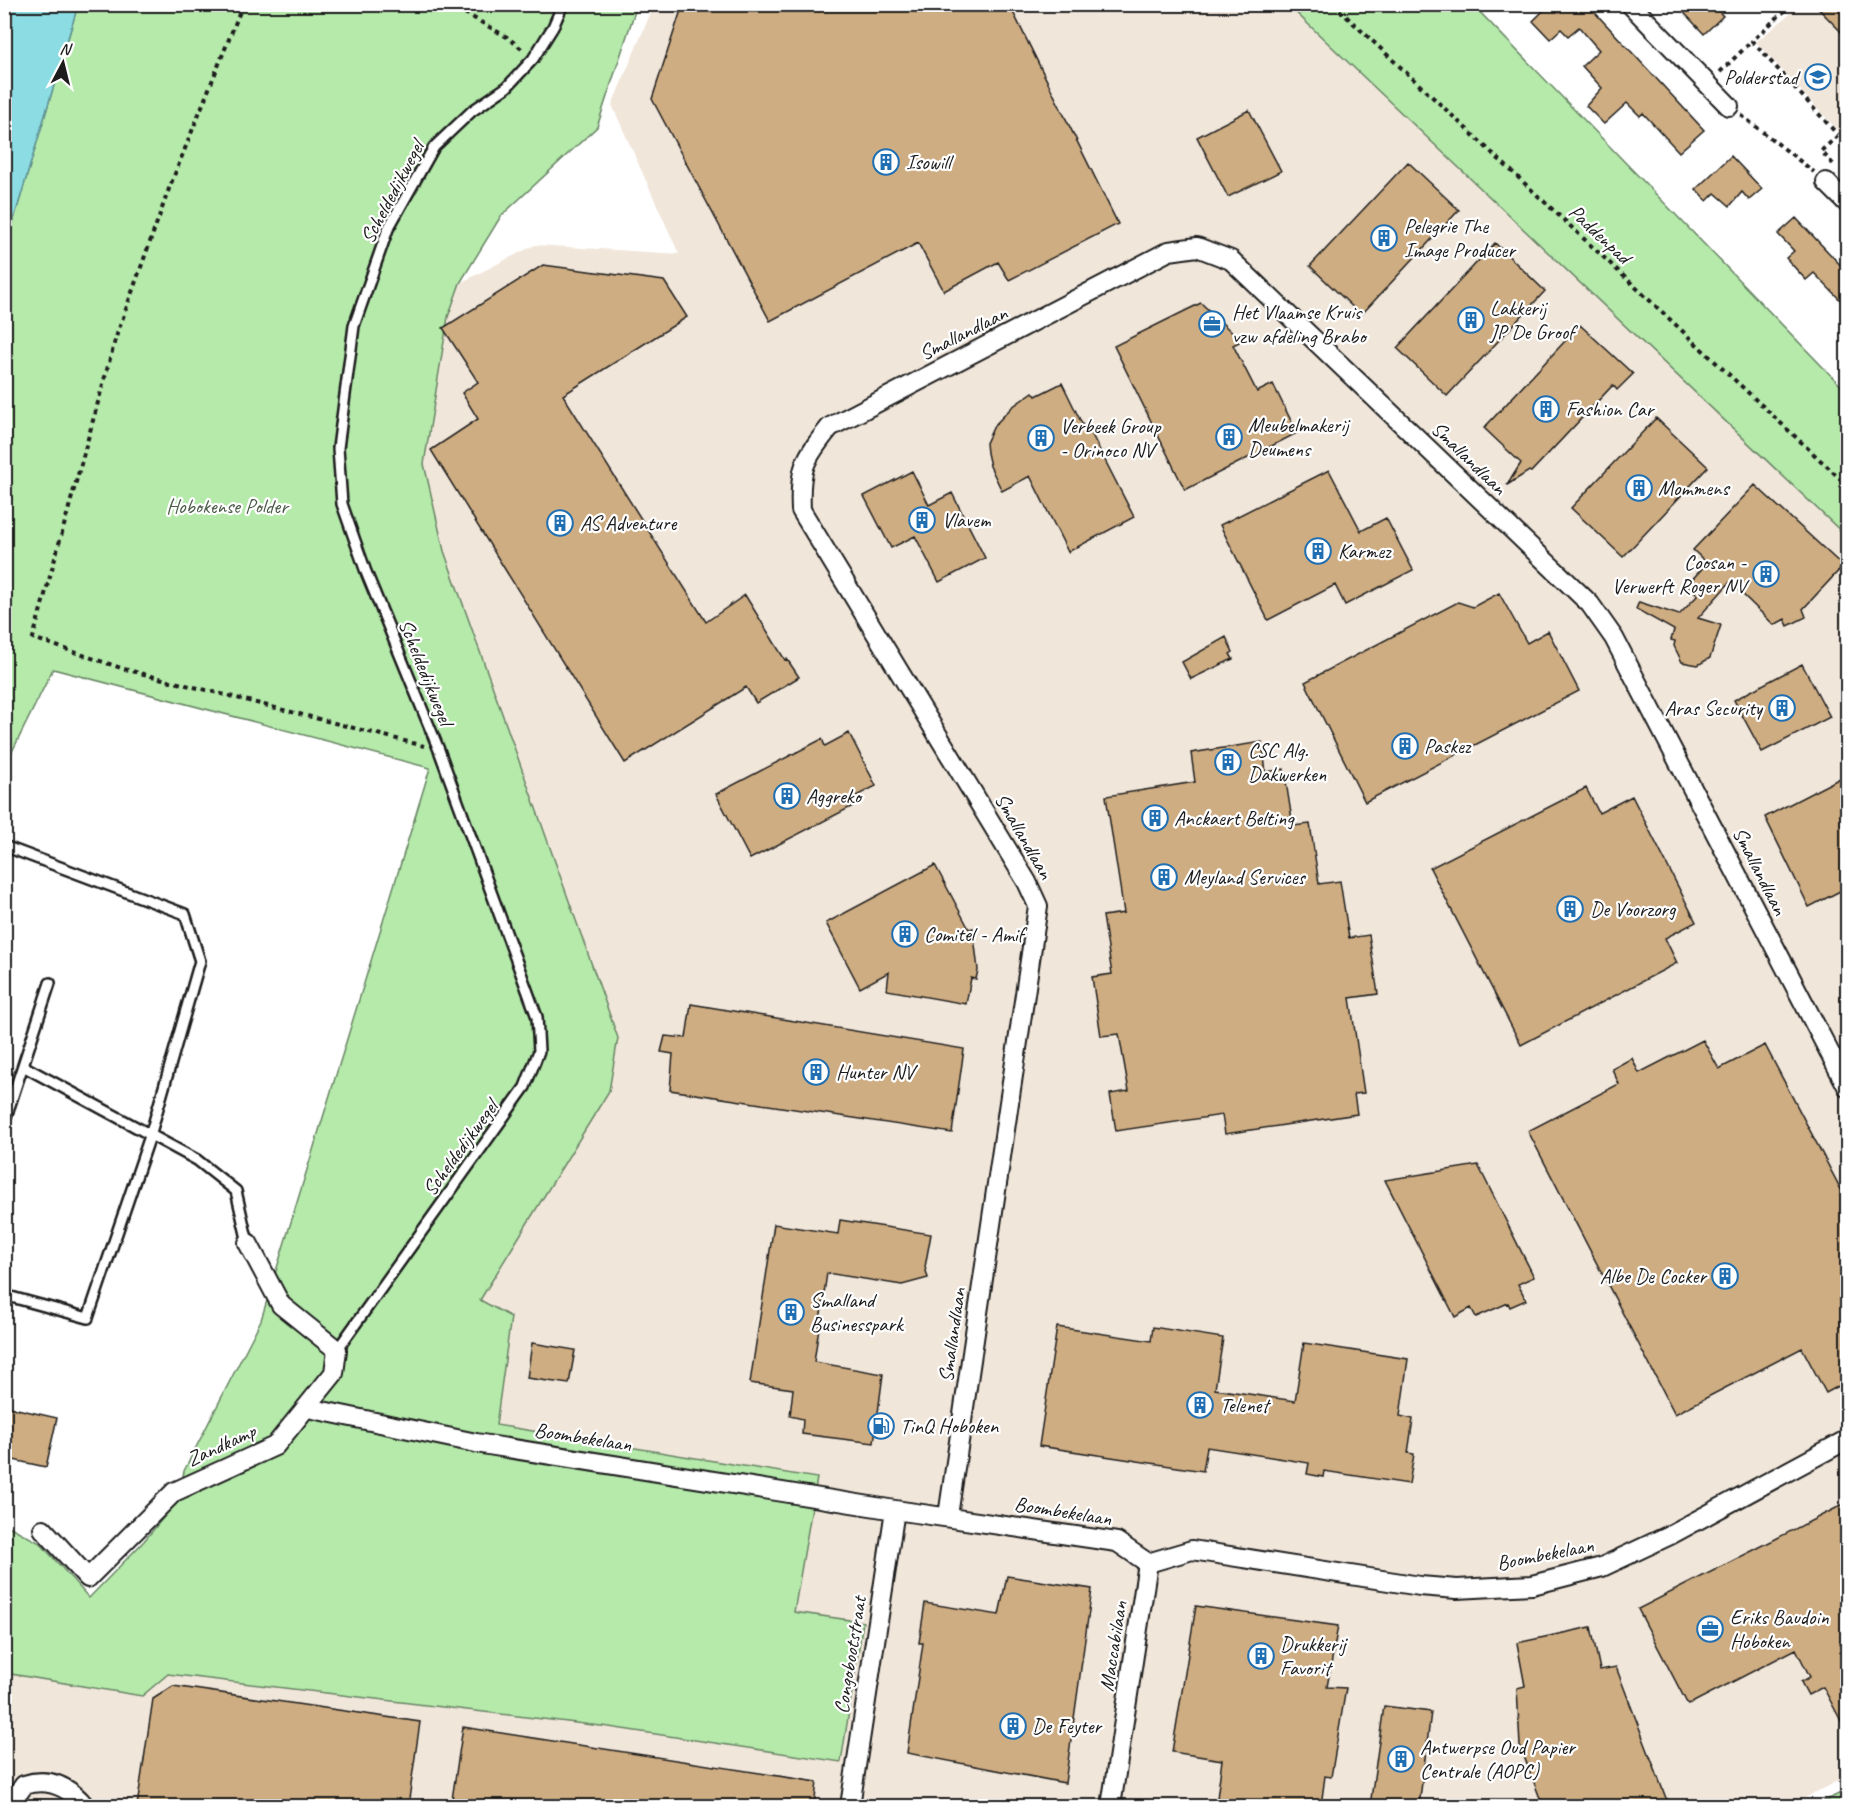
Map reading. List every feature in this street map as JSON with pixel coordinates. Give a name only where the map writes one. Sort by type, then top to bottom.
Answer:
[{"type":"street","points":[[1630,4],[1729,106]]},
{"type":"street","points":[[1826,182],[1848,204]]},
{"type":"street","name":"Smallandlaan","points":[[948,1516],[1038,906],[1027,882],[801,510],[800,483],[807,456],[830,427],[1169,251],[1197,247],[1231,260],[1590,604],[1614,638],[1848,1089]]},
{"type":"street","points":[[248,1243],[281,1305],[337,1350]]},
{"type":"street","name":"Zandkamp","points":[[43,1529],[88,1578],[174,1492],[275,1446],[334,1373],[337,1350]]},
{"type":"street","name":"Boombekelaan","points":[[308,1408],[476,1443],[895,1510],[1117,1542],[1148,1563],[1192,1550],[1420,1586],[1457,1589],[1532,1585],[1570,1577],[1630,1555],[1848,1439]]},
{"type":"street","name":"Congobootstraat","points":[[850,1806],[895,1510]]},
{"type":"street","name":"Maccabilaan","points":[[1111,1806],[1148,1563]]},
{"type":"street","points":[[9,1806],[24,1785],[46,1782],[69,1791],[85,1806]]},
{"type":"lane","name":"Scheldedijkwegel","points":[[337,1350],[525,1088],[539,1052],[537,1017],[439,750],[366,572],[342,504],[338,448],[354,326],[388,229],[434,147],[472,111],[507,87],[533,59],[553,27],[563,4]]},
{"type":"lane","points":[[4,846],[185,914],[200,961],[150,1136],[88,1318],[4,1295]]},
{"type":"lane","points":[[4,1123],[50,983]]},
{"type":"lane","points":[[23,1066],[196,1160],[236,1191],[248,1243]]},
{"type":"path","points":[[243,4],[170,186],[116,337],[33,639],[124,669],[439,750]]},
{"type":"path","points":[[449,4],[507,37],[533,59]]},
{"type":"path","name":"Paddenpad","points":[[1333,4],[1848,486]]},
{"type":"path","points":[[1707,83],[1792,4]]},
{"type":"path","points":[[1752,41],[1838,135]]},
{"type":"path","points":[[1729,106],[1826,182],[1838,170],[1821,151],[1848,127]]},
{"type":"shaded area","points":[[654,5],[1287,5],[1847,537],[1847,1776],[1789,1806],[5,1806],[4,1673],[142,1696],[168,1674],[609,1727],[841,1761],[863,1622],[794,1613],[817,1478],[495,1425],[511,1317],[480,1300],[609,1091],[438,536],[424,464],[448,317],[460,283],[535,245],[679,254],[612,105]]},
{"type":"shaded area","name":"Polderstad","points":[[1801,5],[1847,5],[1847,125],[1839,132],[1756,42]]},
{"type":"green space","name":"Hobokense Polder","points":[[78,5],[637,5],[597,127],[501,216],[460,283],[448,317],[424,464],[444,551],[618,1038],[609,1091],[480,1300],[511,1317],[496,1425],[817,1478],[794,1612],[863,1622],[841,1762],[609,1727],[168,1674],[142,1696],[5,1673],[5,1524],[40,1543],[89,1598],[144,1541],[178,1500],[184,1471],[261,1320],[430,768],[53,669],[5,766],[5,249]]},
{"type":"green space","points":[[1288,5],[1473,5],[1847,392],[1847,537]]},
{"type":"green space","points":[[1847,1790],[1847,1806],[1814,1806]]},
{"type":"water","points":[[4,5],[78,5],[5,249]]},
{"type":"building","name":"Isowill","points":[[683,4],[1009,4],[1118,224],[1009,280],[998,262],[944,291],[918,243],[770,321],[652,99]]},
{"type":"building","points":[[1550,4],[1587,4],[1704,130],[1679,152],[1643,113],[1640,116],[1627,103],[1604,124],[1586,106],[1602,88],[1582,66],[1599,50],[1579,27],[1568,36],[1561,29],[1550,39],[1533,21]]},
{"type":"building","points":[[1676,4],[1712,4],[1723,16],[1704,34]]},
{"type":"building","points":[[1814,4],[1848,4],[1848,39]]},
{"type":"building","points":[[1249,110],[1281,171],[1228,197],[1197,137]]},
{"type":"building","points":[[1731,156],[1762,189],[1749,200],[1742,192],[1730,206],[1715,193],[1707,201],[1696,189]]},
{"type":"building","name":"Pelegrie The Image Producer","points":[[1408,162],[1459,210],[1361,315],[1310,266]]},
{"type":"building","points":[[1796,218],[1848,273],[1848,308],[1814,273],[1806,280],[1786,258],[1794,251],[1778,234]]},
{"type":"building","name":"Lakkerij JP De Groof","points":[[1495,243],[1545,291],[1447,396],[1397,348]]},
{"type":"building","name":"AS Adventure","points":[[543,265],[664,281],[687,317],[563,395],[706,622],[745,595],[785,660],[787,659],[799,677],[756,703],[746,687],[625,763],[431,450],[478,419],[462,393],[478,382],[443,328]]},
{"type":"building","points":[[1201,303],[1241,341],[1233,345],[1257,392],[1273,384],[1297,433],[1185,490],[1114,346]]},
{"type":"building","name":"Fashion Car","points":[[1580,325],[1633,374],[1617,390],[1613,385],[1531,472],[1529,471],[1507,485],[1521,463],[1484,428]]},
{"type":"building","points":[[1062,383],[1084,428],[1088,427],[1134,517],[1068,552],[1030,476],[1002,491],[990,466],[986,443],[994,426],[1012,407],[1033,392],[1036,396]]},
{"type":"building","name":"Mommens","points":[[1656,418],[1708,467],[1623,557],[1571,508]]},
{"type":"building","name":"Karmez","points":[[1329,470],[1361,531],[1386,518],[1413,570],[1345,605],[1335,585],[1268,620],[1220,525]]},
{"type":"building","name":"Vlavem","points":[[912,471],[929,505],[952,493],[985,558],[939,582],[915,536],[891,548],[864,496]]},
{"type":"building","name":"Coosan - Verwerft Roger NV","points":[[1755,485],[1843,566],[1803,609],[1806,617],[1788,626],[1785,619],[1774,625],[1730,582],[1698,618],[1721,625],[1710,658],[1698,665],[1682,662],[1674,646],[1675,641],[1671,640],[1674,630],[1636,609],[1639,602],[1679,615],[1698,595],[1687,585],[1707,563],[1693,550]]},
{"type":"building","name":"Paskez","points":[[1499,593],[1527,643],[1548,631],[1579,691],[1365,802],[1305,682],[1458,602],[1473,607]]},
{"type":"building","points":[[1226,637],[1233,652],[1230,654],[1233,659],[1191,679],[1182,662]]},
{"type":"building","name":"Aras Security","points":[[1802,664],[1830,717],[1762,752],[1734,700]]},
{"type":"building","name":"Aggreko","points":[[849,733],[876,786],[852,798],[855,805],[750,859],[716,794],[822,739],[825,746]]},
{"type":"building","points":[[1262,742],[1266,772],[1284,769],[1293,826],[1310,824],[1319,884],[1340,881],[1349,938],[1369,935],[1378,994],[1350,998],[1364,1093],[1354,1094],[1357,1114],[1225,1134],[1222,1115],[1116,1131],[1110,1094],[1129,1091],[1119,1034],[1101,1036],[1092,977],[1112,974],[1103,916],[1124,913],[1106,796],[1195,782],[1191,753]]},
{"type":"building","points":[[1848,774],[1848,887],[1809,907],[1765,817]]},
{"type":"building","name":"De Voorzorg","points":[[1586,788],[1599,813],[1632,796],[1696,922],[1665,938],[1677,963],[1521,1045],[1430,868]]},
{"type":"building","name":"Comitel - Amif","points":[[935,865],[969,929],[973,928],[978,970],[976,979],[971,978],[966,1004],[887,990],[889,972],[860,988],[826,923]]},
{"type":"building","name":"Hunter NV","points":[[691,1004],[964,1049],[952,1133],[670,1090],[673,1054],[661,1052],[665,1036],[686,1038]]},
{"type":"building","name":"Albe De Cocker","points":[[1703,1040],[1719,1069],[1765,1045],[1848,1203],[1848,1381],[1826,1393],[1802,1348],[1675,1414],[1528,1131],[1619,1084],[1612,1069],[1632,1058],[1639,1073]]},
{"type":"building","points":[[1478,1165],[1534,1277],[1518,1284],[1526,1300],[1510,1307],[1508,1303],[1476,1317],[1471,1308],[1455,1317],[1385,1180]]},
{"type":"building","name":"Smalland Businesspark","points":[[840,1220],[931,1234],[925,1267],[928,1278],[902,1285],[827,1273],[814,1362],[883,1374],[874,1443],[802,1434],[803,1419],[790,1416],[793,1389],[750,1383],[774,1224],[838,1234]]},
{"type":"building","name":"Telenet","points":[[1057,1327],[1151,1341],[1153,1327],[1223,1338],[1215,1389],[1295,1401],[1304,1343],[1408,1359],[1400,1416],[1413,1419],[1408,1453],[1414,1454],[1409,1484],[1324,1471],[1323,1477],[1307,1474],[1309,1463],[1207,1447],[1203,1471],[1039,1446]]},
{"type":"building","points":[[532,1343],[575,1350],[569,1384],[527,1378]]},
{"type":"building","points":[[4,1406],[57,1418],[46,1467],[4,1458]]},
{"type":"building","name":"Eriks Baudoin Hoboken","points":[[1848,1502],[1848,1734],[1823,1687],[1808,1695],[1801,1682],[1810,1677],[1796,1649],[1688,1705],[1638,1609]]},
{"type":"building","points":[[1007,1576],[1092,1589],[1065,1783],[907,1753],[923,1643],[919,1643],[925,1603],[999,1615]]},
{"type":"building","points":[[1196,1606],[1338,1626],[1327,1687],[1346,1688],[1331,1777],[1325,1776],[1321,1806],[1216,1806],[1222,1760],[1172,1752]]},
{"type":"building","points":[[1591,1627],[1600,1670],[1616,1667],[1669,1806],[1543,1806],[1520,1746],[1517,1688],[1525,1686],[1517,1643]]},
{"type":"building","points":[[173,1686],[420,1722],[408,1806],[137,1806],[153,1699]]},
{"type":"building","name":"Antwerpse Oud Papier Centrale (AOPC)","points":[[1384,1706],[1431,1712],[1419,1806],[1370,1806]]},
{"type":"building","points":[[463,1727],[817,1782],[814,1806],[451,1806]]},
{"type":"place","name":"Polderstad","points":[[1818,77]]},
{"type":"place","name":"Isowill","points":[[886,162]]},
{"type":"place","name":"Pelegrie The Image Producer","points":[[1384,238]]},
{"type":"place","name":"Lakkerij JP De Groof","points":[[1471,320]]},
{"type":"place","name":"Het Vlaamse Kruis vzw afdeling Brabo","points":[[1212,324]]},
{"type":"place","name":"Fashion Car","points":[[1546,409]]},
{"type":"place","name":"Meubelmakerij Deumens","points":[[1229,437]]},
{"type":"place","name":"Verbeek Group - Orinoco NV","points":[[1041,438]]},
{"type":"place","name":"Mommens","points":[[1639,488]]},
{"type":"place","name":"Vlavem","points":[[922,520]]},
{"type":"place","name":"AS Adventure","points":[[560,523]]},
{"type":"place","name":"Karmez","points":[[1318,551]]},
{"type":"place","name":"Coosan - Verwerft Roger NV","points":[[1766,574]]},
{"type":"place","name":"Aras Security","points":[[1782,708]]},
{"type":"place","name":"Paskez","points":[[1405,746]]},
{"type":"place","name":"CSC Alg. Dakwerken","points":[[1228,762]]},
{"type":"place","name":"Aggreko","points":[[787,796]]},
{"type":"place","name":"Anckaert Belting","points":[[1155,818]]},
{"type":"place","name":"Meyland Services","points":[[1164,877]]},
{"type":"place","name":"De Voorzorg","points":[[1570,909]]},
{"type":"place","name":"Comitel - Amif","points":[[905,934]]},
{"type":"place","name":"Hunter NV","points":[[816,1072]]},
{"type":"place","name":"Albe De Cocker","points":[[1725,1276]]},
{"type":"place","name":"Smalland Businesspark","points":[[791,1312]]},
{"type":"place","name":"Telenet","points":[[1200,1405]]},
{"type":"place","name":"TinQ Hoboken","points":[[881,1426]]},
{"type":"place","name":"Eriks Baudoin Hoboken","points":[[1710,1629]]},
{"type":"place","name":"Drukkerij Favorit","points":[[1261,1656]]},
{"type":"place","name":"De Feyter","points":[[1013,1726]]},
{"type":"place","name":"Antwerpse Oud Papier Centrale (AOPC)","points":[[1401,1759]]}]
